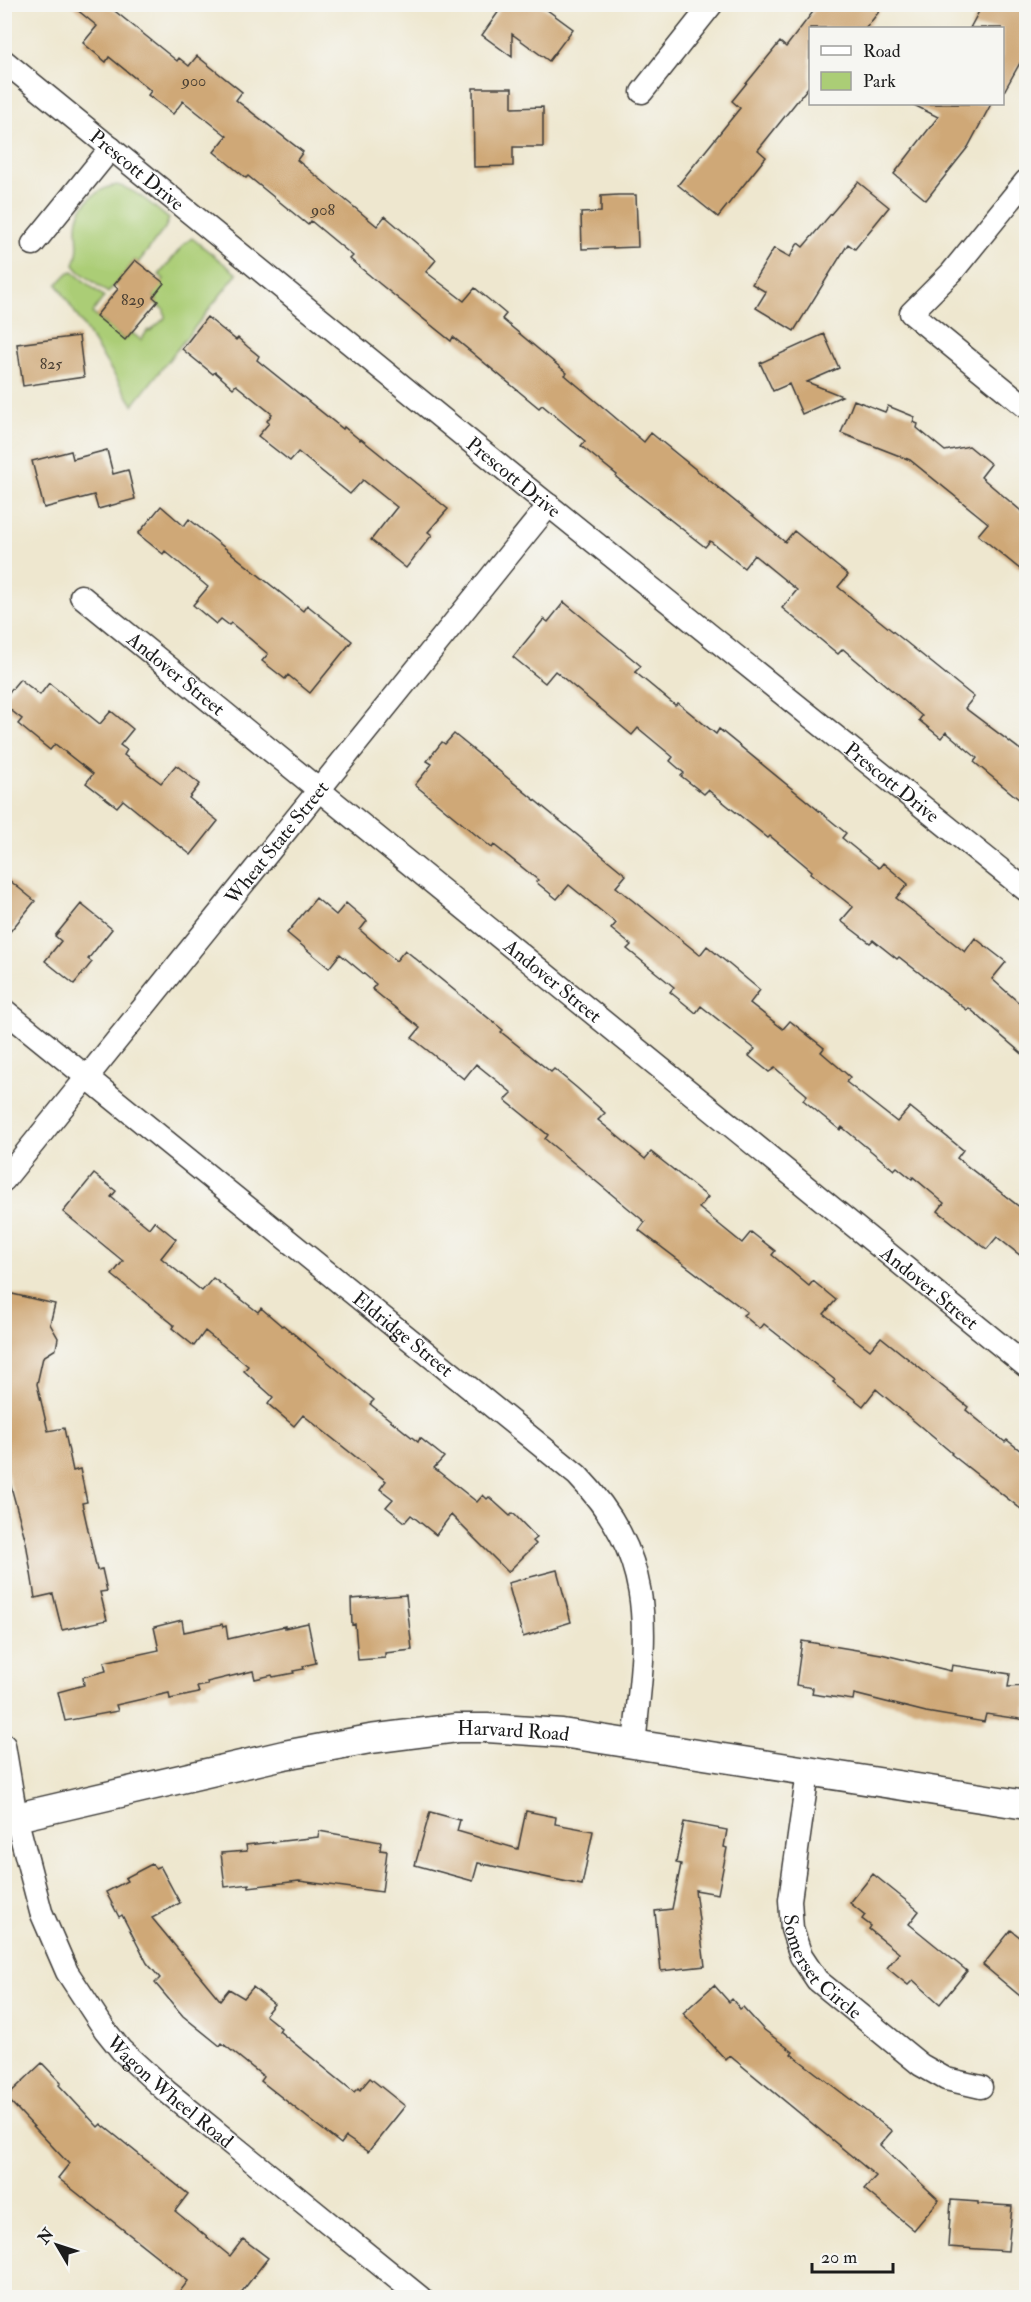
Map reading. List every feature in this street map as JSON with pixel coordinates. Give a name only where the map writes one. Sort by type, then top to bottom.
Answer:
[{"type":"street","points":[[642,92],[712,4]]},
{"type":"street","name":"Prescott Drive","points":[[4,61],[1026,890]]},
{"type":"street","points":[[33,244],[111,148]]},
{"type":"street","points":[[1026,181],[952,272],[911,313],[1026,407]]},
{"type":"street","name":"Wheat State Street","points":[[4,1180],[549,505]]},
{"type":"street","name":"Andover Street","points":[[81,596],[1026,1366]]},
{"type":"street","name":"Eldridge Street","points":[[4,1010],[570,1470],[597,1496],[621,1532],[632,1558],[641,1591],[644,1626],[634,1745]]},
{"type":"street","name":"Harvard Road","points":[[10,1818],[288,1754],[423,1732],[487,1728],[562,1733],[1026,1805]]},
{"type":"street","points":[[4,1745],[10,1818]]},
{"type":"street","name":"Somerset Circle","points":[[808,1772],[790,1900],[792,1929],[801,1956],[818,1980],[921,2065],[946,2079],[981,2087]]},
{"type":"street","name":"Wagon Wheel Road","points":[[10,1818],[55,1947],[84,2000],[121,2050],[170,2094],[421,2298]]},
{"type":"green space","points":[[117,185],[138,195],[169,219],[165,228],[138,263],[135,260],[108,293],[74,265],[78,250],[77,227],[84,205],[102,190]]},
{"type":"green space","points":[[192,238],[237,274],[133,405],[57,284],[69,272],[73,272],[104,297],[92,313],[125,340],[131,332],[141,340],[148,330],[150,331],[165,318],[164,310],[155,303],[157,300],[153,297],[164,279],[159,275],[184,244]]},
{"type":"building","points":[[70,4],[106,4],[177,61],[179,58],[189,66],[197,56],[242,92],[236,100],[303,152],[297,160],[377,226],[385,216],[436,260],[426,272],[464,301],[475,288],[506,314],[502,319],[644,442],[651,433],[785,542],[794,531],[848,575],[838,587],[974,697],[965,708],[1026,754],[1026,805],[974,762],[977,758],[946,732],[941,738],[919,720],[922,716],[843,649],[838,654],[782,608],[797,590],[754,555],[744,568],[710,541],[705,547],[616,477],[617,475],[581,446],[585,441],[542,405],[539,408],[453,337],[451,341],[350,259],[353,256],[311,221],[308,225],[248,176],[246,178],[214,152],[227,136],[183,101],[173,114],[148,95],[151,91],[109,57],[106,62],[83,43],[97,26]]},
{"type":"building","points":[[504,4],[539,4],[573,29],[549,61],[512,34],[512,57],[482,35]]},
{"type":"building","points":[[819,4],[885,4],[867,27],[809,27],[809,86],[758,150],[766,157],[718,217],[678,185],[740,108],[732,101],[780,42],[786,47]]},
{"type":"building","points":[[983,4],[1026,4],[1026,66],[1020,63],[1004,91],[1004,27],[971,27]]},
{"type":"building","points":[[473,88],[512,88],[512,108],[543,107],[543,147],[513,147],[513,166],[474,167]]},
{"type":"building","points":[[914,105],[990,105],[968,147],[926,200],[894,174],[938,117]]},
{"type":"building","points":[[858,182],[889,207],[855,249],[848,244],[794,331],[756,308],[766,292],[752,284],[774,248],[790,257],[798,243],[803,247]]},
{"type":"building","points":[[636,195],[638,247],[582,249],[581,213],[601,212],[601,196]]},
{"type":"building","points":[[135,260],[164,283],[153,297],[158,301],[125,340],[96,316],[118,289],[114,285]]},
{"type":"building","points":[[207,317],[236,340],[238,338],[259,356],[257,360],[448,509],[428,532],[432,535],[406,568],[371,540],[397,507],[363,480],[350,494],[298,452],[290,461],[258,436],[269,423],[267,421],[272,414],[236,385],[233,388],[182,349]]},
{"type":"building","points":[[824,334],[839,368],[807,382],[842,396],[802,414],[789,384],[773,391],[760,363]]},
{"type":"building","points":[[79,336],[84,377],[23,386],[17,344]]},
{"type":"building","points":[[854,400],[885,412],[888,406],[915,417],[913,422],[918,424],[917,428],[945,451],[969,446],[991,464],[981,477],[1026,515],[1026,574],[978,535],[988,523],[910,460],[841,433]]},
{"type":"building","points":[[107,450],[113,474],[128,470],[135,499],[98,509],[94,495],[44,508],[32,461],[71,451],[73,459]]},
{"type":"building","points":[[161,506],[184,526],[189,519],[303,611],[307,605],[352,641],[310,693],[288,675],[285,679],[262,661],[268,654],[231,623],[229,625],[221,619],[216,624],[193,605],[208,587],[165,551],[163,554],[138,534]]},
{"type":"building","points":[[564,602],[641,666],[635,672],[675,705],[678,703],[716,734],[719,729],[846,833],[842,838],[879,868],[883,863],[908,884],[896,898],[965,952],[975,938],[1006,962],[992,979],[1026,1009],[1026,1057],[969,1008],[967,1010],[899,957],[897,959],[873,940],[870,943],[841,921],[853,907],[810,873],[812,871],[770,836],[768,838],[708,790],[704,794],[681,776],[684,773],[670,761],[673,757],[638,728],[632,735],[555,671],[545,683],[513,657],[544,619],[548,622]]},
{"type":"building","points":[[20,679],[40,695],[49,683],[100,724],[111,711],[133,729],[120,745],[127,750],[124,755],[161,783],[176,765],[200,784],[189,798],[218,821],[191,855],[123,800],[117,807],[86,783],[93,774],[55,744],[50,750],[18,724],[22,719],[4,705],[4,698]]},
{"type":"building","points":[[454,734],[626,875],[616,887],[700,955],[707,946],[760,990],[750,1003],[783,1029],[790,1021],[824,1048],[821,1052],[850,1077],[846,1082],[897,1122],[910,1107],[963,1150],[957,1158],[1026,1212],[1026,1260],[997,1237],[987,1249],[973,1239],[938,1211],[944,1203],[913,1177],[912,1179],[897,1167],[894,1170],[842,1127],[840,1130],[803,1100],[807,1095],[775,1068],[769,1072],[749,1056],[755,1049],[701,1006],[696,1013],[670,992],[674,987],[627,949],[631,945],[611,929],[616,923],[569,885],[557,899],[536,882],[538,880],[494,845],[492,848],[415,785],[432,764],[427,761],[442,742],[445,744]]},
{"type":"building","points":[[4,876],[35,901],[4,939]]},
{"type":"building","points":[[316,898],[336,915],[346,903],[367,921],[360,930],[396,961],[405,950],[503,1030],[501,1032],[551,1072],[554,1069],[577,1088],[605,1113],[598,1120],[645,1159],[651,1152],[708,1197],[699,1208],[742,1243],[751,1232],[775,1251],[772,1255],[809,1286],[813,1281],[836,1300],[824,1314],[870,1350],[881,1337],[968,1407],[966,1410],[1005,1442],[1007,1440],[1026,1455],[1026,1513],[951,1454],[876,1389],[863,1406],[833,1382],[835,1380],[764,1324],[760,1329],[743,1315],[747,1312],[639,1230],[645,1222],[545,1139],[548,1135],[505,1100],[512,1093],[476,1064],[464,1079],[412,1038],[420,1028],[372,989],[376,984],[340,954],[329,968],[287,933]]},
{"type":"building","points":[[81,904],[112,929],[88,959],[92,962],[74,984],[45,961],[61,941],[55,936]]},
{"type":"building","points":[[94,1174],[116,1191],[111,1197],[149,1228],[154,1221],[176,1239],[161,1258],[202,1291],[213,1278],[258,1312],[261,1308],[374,1400],[370,1404],[418,1442],[420,1438],[444,1457],[434,1468],[477,1502],[483,1495],[487,1499],[489,1497],[510,1516],[513,1513],[537,1538],[533,1541],[536,1544],[508,1572],[451,1515],[436,1535],[411,1515],[405,1522],[386,1507],[393,1499],[380,1489],[386,1481],[303,1415],[294,1426],[268,1404],[273,1397],[244,1371],[248,1366],[205,1331],[194,1346],[172,1328],[174,1325],[112,1275],[123,1261],[63,1212]]},
{"type":"building","points":[[4,1292],[55,1304],[50,1324],[58,1338],[56,1349],[43,1357],[37,1384],[48,1431],[64,1428],[73,1471],[80,1469],[87,1502],[82,1503],[97,1570],[102,1569],[107,1591],[100,1592],[107,1620],[62,1630],[53,1594],[35,1598],[26,1542],[4,1461]]},
{"type":"building","points":[[557,1570],[571,1622],[523,1637],[508,1583]]},
{"type":"building","points":[[406,1595],[412,1650],[385,1653],[385,1658],[358,1660],[355,1624],[352,1625],[351,1599]]},
{"type":"building","points":[[182,1620],[184,1632],[222,1624],[223,1627],[226,1626],[228,1639],[308,1623],[316,1663],[303,1666],[304,1669],[293,1671],[294,1673],[273,1677],[272,1675],[255,1679],[253,1671],[207,1682],[208,1685],[197,1687],[199,1693],[170,1699],[169,1693],[116,1705],[118,1711],[65,1721],[58,1692],[84,1685],[83,1677],[106,1671],[104,1662],[159,1650],[154,1627]]},
{"type":"building","points":[[802,1641],[881,1654],[951,1671],[952,1665],[1010,1674],[1008,1687],[1026,1686],[1026,1720],[986,1714],[984,1722],[926,1712],[854,1694],[853,1700],[812,1694],[813,1688],[796,1685]]},
{"type":"building","points":[[526,1811],[556,1817],[555,1824],[593,1831],[582,1885],[478,1863],[473,1881],[415,1865],[430,1812],[460,1820],[457,1831],[518,1849]]},
{"type":"building","points":[[684,1822],[727,1830],[724,1847],[727,1848],[718,1894],[695,1890],[705,1966],[661,1971],[655,1911],[672,1909],[681,1864],[676,1863]]},
{"type":"building","points":[[319,1831],[381,1842],[380,1850],[387,1851],[382,1892],[299,1881],[249,1887],[249,1884],[225,1887],[221,1853],[247,1851],[246,1845],[318,1837]]},
{"type":"building","points":[[152,1864],[155,1868],[160,1866],[180,1903],[152,1918],[220,2000],[229,1989],[244,1998],[253,1987],[274,2004],[265,2015],[281,2028],[279,2031],[354,2092],[358,2088],[360,2090],[370,2078],[405,2106],[368,2152],[346,2137],[341,2144],[261,2081],[264,2077],[222,2043],[220,2046],[183,2016],[155,1983],[160,1978],[147,1963],[122,1915],[119,1917],[106,1892],[127,1881],[125,1878]]},
{"type":"building","points":[[873,1874],[919,1911],[909,1924],[967,1971],[940,2004],[913,1980],[908,1985],[887,1968],[899,1953],[869,1929],[871,1926],[862,1919],[865,1915],[850,1903]]},
{"type":"building","points":[[1011,1930],[1026,1942],[1026,2001],[983,1965]]},
{"type":"building","points":[[714,1985],[729,2002],[732,1999],[740,2009],[743,2007],[763,2029],[793,2052],[791,2054],[892,2131],[880,2145],[939,2200],[914,2230],[864,2189],[876,2176],[730,2056],[726,2060],[683,2013]]},
{"type":"building","points":[[42,2063],[98,2127],[101,2124],[188,2194],[175,2211],[230,2256],[243,2239],[268,2258],[237,2298],[175,2298],[188,2281],[58,2178],[69,2164],[6,2097]]},
{"type":"building","points":[[951,2200],[1012,2206],[1008,2251],[948,2247]]}]
